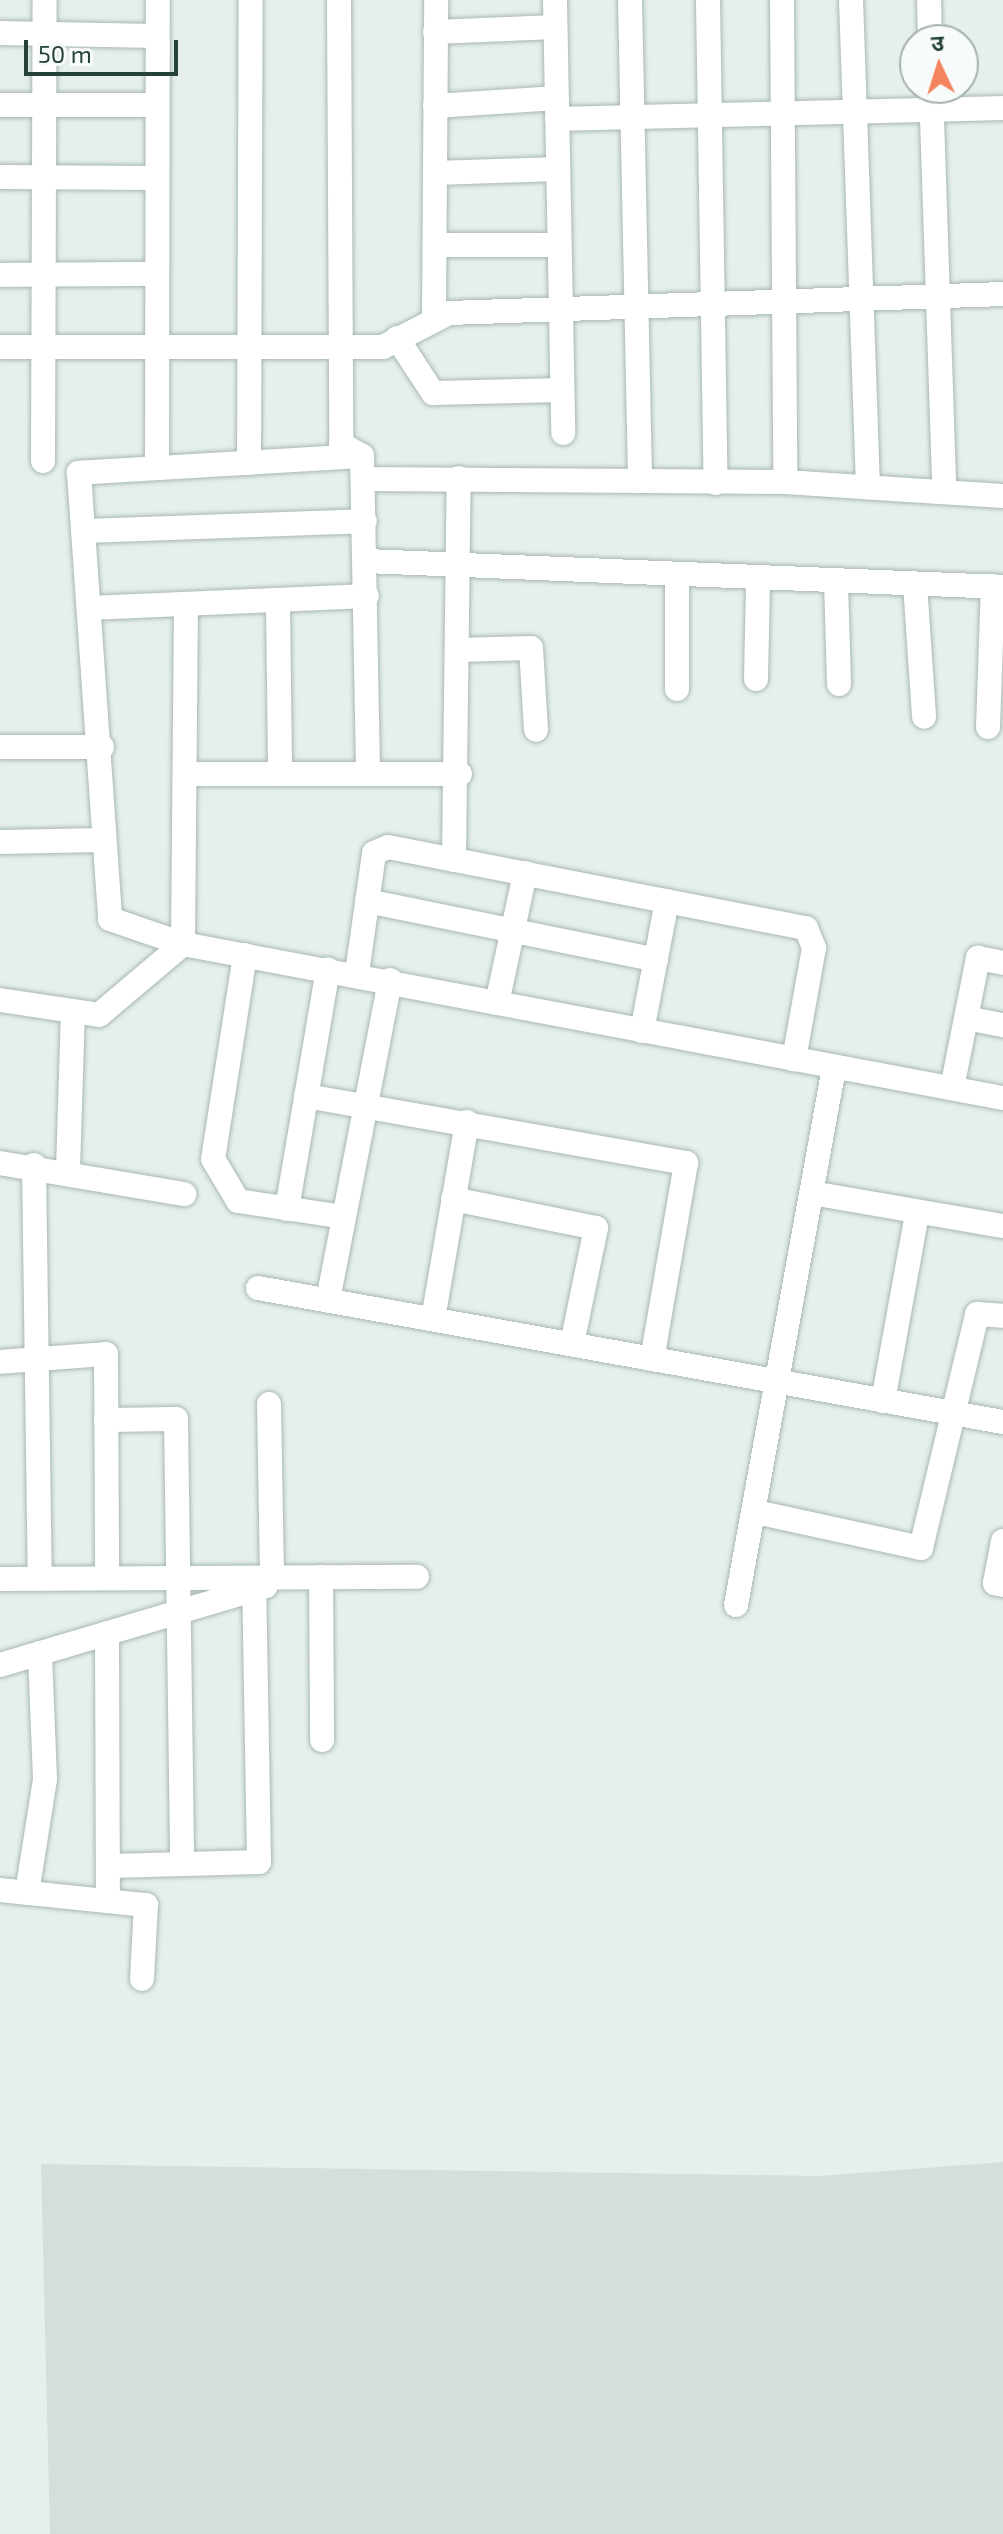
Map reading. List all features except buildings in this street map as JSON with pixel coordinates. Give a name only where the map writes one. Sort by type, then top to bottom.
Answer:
[{"type":"street","points":[[43,461],[40,103],[45,0]]},
{"type":"street","points":[[157,468],[158,0]]},
{"type":"street","points":[[249,463],[252,347],[251,0]]},
{"type":"street","points":[[339,0],[341,444],[363,467],[368,774]]},
{"type":"street","points":[[434,315],[436,0]]},
{"type":"street","points":[[555,0],[563,433]]},
{"type":"street","points":[[630,0],[640,481]]},
{"type":"street","points":[[708,0],[716,483]]},
{"type":"street","points":[[782,0],[785,482]]},
{"type":"street","points":[[851,0],[868,485]]},
{"type":"street","points":[[929,0],[930,24]]},
{"type":"street","points":[[435,32],[555,27]]},
{"type":"street","points":[[0,33],[156,36]]},
{"type":"street","points":[[435,106],[557,109],[632,117],[857,112],[903,104]]},
{"type":"street","points":[[931,104],[944,489]]},
{"type":"street","points":[[971,104],[1003,108]]},
{"type":"street","points":[[0,105],[157,105]]},
{"type":"street","points":[[435,173],[558,169]]},
{"type":"street","points":[[0,177],[157,178]]},
{"type":"street","points":[[435,245],[559,245]]},
{"type":"street","points":[[0,275],[157,274]]},
{"type":"street","points":[[0,347],[383,347],[434,315],[784,296],[1003,294]]},
{"type":"street","points":[[397,338],[433,393],[562,390]]},
{"type":"street","points":[[1003,496],[944,489],[785,482],[459,478],[363,467],[249,463],[79,473],[102,747],[110,919],[183,944],[357,973],[497,1003],[1003,1098]]},
{"type":"street","points":[[454,860],[460,774],[457,650],[459,478]]},
{"type":"street","points":[[83,531],[365,521]]},
{"type":"street","points":[[366,561],[458,563],[758,580],[998,587],[988,727]]},
{"type":"street","points":[[677,575],[677,689]]},
{"type":"street","points":[[756,679],[758,580]]},
{"type":"street","points":[[836,582],[839,684]]},
{"type":"street","points":[[915,584],[924,717]]},
{"type":"street","points":[[90,608],[367,596]]},
{"type":"street","points":[[278,602],[280,774]]},
{"type":"street","points":[[0,1000],[99,1015],[183,944],[188,774],[186,604]]},
{"type":"street","points":[[457,650],[531,648],[536,730]]},
{"type":"street","points":[[0,747],[102,747]]},
{"type":"street","points":[[188,774],[460,774]]},
{"type":"street","points":[[0,842],[104,840]]},
{"type":"street","points":[[357,973],[367,901],[380,847],[806,928],[814,948],[794,1059]]},
{"type":"street","points":[[497,1003],[525,873]]},
{"type":"street","points":[[367,901],[656,960]]},
{"type":"street","points":[[642,1031],[667,901]]},
{"type":"street","points":[[245,955],[213,1159],[238,1201],[344,1217]]},
{"type":"street","points":[[952,1088],[978,958],[1003,963]]},
{"type":"street","points":[[287,1209],[328,969]]},
{"type":"street","points":[[328,1300],[390,980]]},
{"type":"street","points":[[68,1169],[73,1011]]},
{"type":"street","points":[[966,1018],[1003,1025]]},
{"type":"street","points":[[736,1605],[780,1382],[834,1068]]},
{"type":"street","points":[[306,1096],[366,1103],[686,1163],[652,1359]]},
{"type":"street","points":[[433,1319],[467,1122]]},
{"type":"street","points":[[0,1163],[68,1169],[184,1194]]},
{"type":"street","points":[[34,1165],[34,1361],[40,1579]]},
{"type":"street","points":[[812,1193],[1003,1226]]},
{"type":"street","points":[[453,1199],[596,1228],[572,1344]]},
{"type":"street","points":[[883,1401],[917,1213]]},
{"type":"street","points":[[258,1288],[1003,1422]]},
{"type":"street","points":[[756,1512],[921,1548],[950,1413],[977,1314],[1003,1316]]},
{"type":"street","points":[[0,1362],[106,1354],[107,1578]]},
{"type":"street","points":[[110,1866],[259,1862],[269,1404]]},
{"type":"street","points":[[106,1420],[176,1419],[182,1864]]},
{"type":"street","points":[[1003,1541],[995,1583],[1003,1585]]},
{"type":"street","points":[[0,1579],[266,1581],[321,1577],[417,1577]]},
{"type":"street","points":[[321,1577],[322,1740]]},
{"type":"street","points":[[0,1665],[177,1613],[266,1581]]},
{"type":"street","points":[[107,1633],[108,1901]]},
{"type":"street","points":[[27,1893],[45,1779],[40,1653]]},
{"type":"street","points":[[0,1890],[146,1905],[142,1979]]},
{"type":"shaded area","points":[[1003,2162],[1003,2534],[50,2534],[41,2164],[820,2176]]}]
